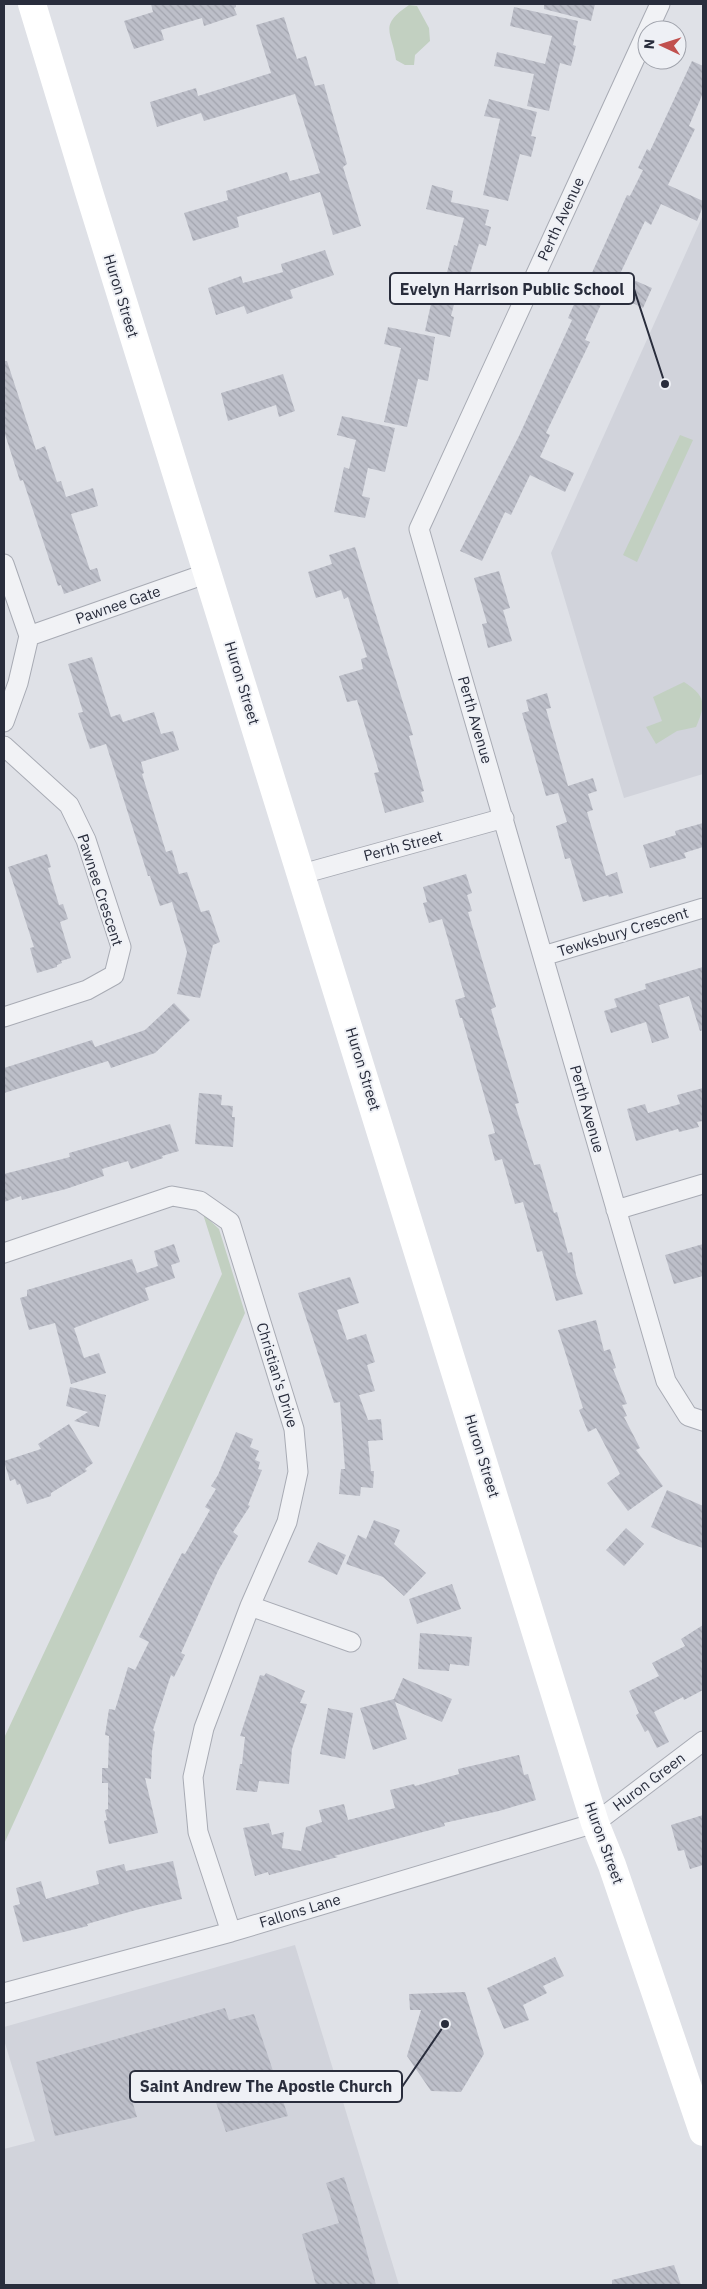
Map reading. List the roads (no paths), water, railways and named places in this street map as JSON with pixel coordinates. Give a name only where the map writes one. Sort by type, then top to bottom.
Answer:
[{"type":"main road","name":"Huron Street","points":[[32,4],[595,1823],[615,1874],[703,2132]]},
{"type":"street","name":"Perth Avenue","points":[[652,20],[660,4]]},
{"type":"street","name":"Perth Avenue","points":[[637,53],[419,529],[666,1381],[688,1416],[703,1421]]},
{"type":"street","points":[[4,564],[29,636],[18,683],[4,722]]},
{"type":"street","name":"Pawnee Gate","points":[[29,636],[208,573]]},
{"type":"street","name":"Pawnee Crescent","points":[[4,746],[69,805],[86,840],[121,947],[114,975],[87,990],[4,1017]]},
{"type":"street","name":"Perth Street","points":[[302,874],[504,818]]},
{"type":"street","name":"Tewksbury Crescent","points":[[542,956],[703,908]]},
{"type":"street","points":[[616,1210],[703,1184]]},
{"type":"street","name":"Christian's Drive","points":[[4,1253],[172,1196],[200,1201],[230,1222],[294,1429],[298,1472],[287,1522],[250,1606],[204,1728],[193,1777],[198,1832],[231,1932]]},
{"type":"street","points":[[250,1606],[351,1642]]},
{"type":"street","name":"Huron Green","points":[[595,1823],[703,1742]]},
{"type":"street","name":"Fallons Lane","points":[[4,1993],[231,1932],[595,1823]]},
{"type":"place","name":"Evelyn Harrison Public School","points":[[665,384]]},
{"type":"place","name":"Saint Andrew The Apostle Church","points":[[445,2024]]}]
